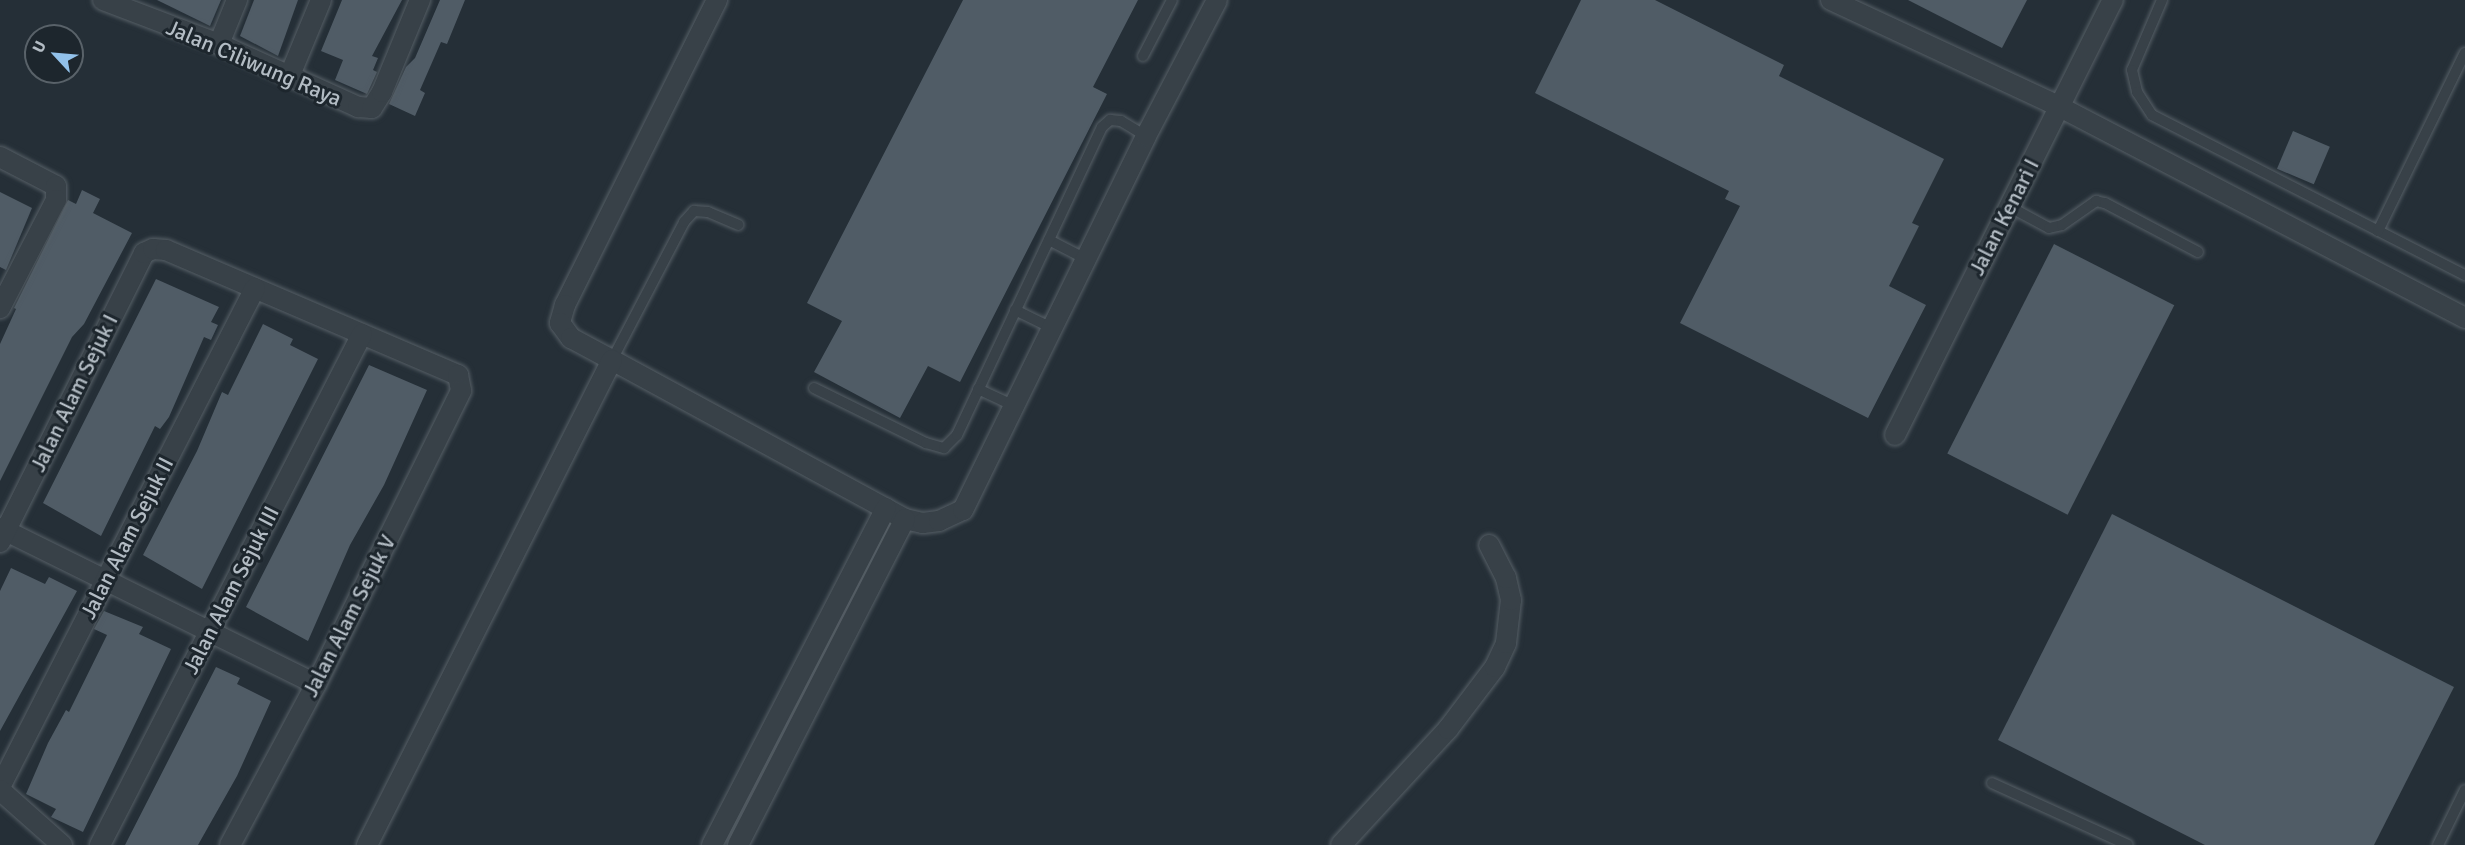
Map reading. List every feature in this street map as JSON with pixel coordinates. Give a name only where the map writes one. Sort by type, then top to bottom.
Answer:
[{"type":"street","name":"Jalan Ciliwung Raya","points":[[103,0],[145,8],[358,107],[372,108],[382,92],[420,0]]},
{"type":"street","points":[[219,44],[237,0]]},
{"type":"street","points":[[290,75],[321,0]]},
{"type":"street","points":[[717,0],[565,305],[560,323],[572,338],[905,519],[939,521],[963,510],[1146,136],[1217,0]]},
{"type":"street","points":[[1831,0],[2060,107],[2465,318]]},
{"type":"street","name":"Jalan Kenari I","points":[[1895,435],[2113,0]]},
{"type":"street","points":[[0,157],[56,186],[56,200],[0,308]]},
{"type":"street","name":"Jalan Alam Sejuk I","points":[[2,533],[144,253],[153,249],[166,250],[255,288]]},
{"type":"street","points":[[255,288],[362,334]]},
{"type":"street","name":"Jalan Alam Sejuk II","points":[[0,789],[255,288]]},
{"type":"street","name":"Jalan Alam Sejuk V","points":[[230,845],[316,684],[462,384],[458,375],[446,368],[362,334]]},
{"type":"street","name":"Jalan Alam Sejuk III","points":[[100,845],[362,334]]},
{"type":"street","points":[[367,845],[612,360]]},
{"type":"street","points":[[712,845],[886,508]]},
{"type":"street","points":[[738,845],[905,519]]},
{"type":"street","points":[[2,533],[106,580],[316,684]]},
{"type":"street","points":[[1341,845],[1448,729],[1495,667],[1506,643],[1510,600],[1506,578],[1489,545]]},
{"type":"street","points":[[0,789],[62,845]]},
{"type":"lane","points":[[1143,56],[1172,0]]},
{"type":"lane","points":[[2162,0],[2132,70],[2137,92],[2152,115],[2465,275]]},
{"type":"lane","points":[[2378,231],[2465,53]]},
{"type":"lane","points":[[814,388],[926,443],[944,448],[957,435],[1102,127],[1110,120],[1121,121],[1146,136]]},
{"type":"lane","points":[[2010,207],[2049,228],[2062,225],[2096,201],[2198,252]]},
{"type":"lane","points":[[612,360],[684,222],[694,211],[708,212],[738,225]]},
{"type":"lane","points":[[1049,240],[1086,259]]},
{"type":"lane","points":[[1015,310],[1052,328]]},
{"type":"lane","points":[[978,389],[1014,406]]},
{"type":"lane","points":[[1992,783],[2128,845]]},
{"type":"lane","points":[[2438,845],[2465,790]]},
{"type":"building","points":[[157,0],[221,0],[210,26]]},
{"type":"building","points":[[254,0],[298,0],[278,56],[240,36]]},
{"type":"building","points":[[342,0],[402,0],[372,56],[378,58],[373,70],[377,72],[367,94],[335,80],[343,60],[321,51]]},
{"type":"building","points":[[440,0],[465,0],[447,44],[441,42],[420,90],[425,93],[415,116],[389,104],[406,67],[415,58]]},
{"type":"building","points":[[963,0],[1138,0],[1093,87],[1107,94],[960,382],[928,366],[900,418],[814,372],[842,321],[807,303]]},
{"type":"building","points":[[1581,0],[1655,0],[1784,65],[1779,76],[1944,159],[1912,223],[1919,226],[1889,286],[1926,305],[1868,418],[1680,323],[1740,206],[1725,199],[1729,191],[1535,93]]},
{"type":"building","points":[[1908,0],[2027,0],[2002,48]]},
{"type":"building","points":[[2293,131],[2330,147],[2314,184],[2277,169]]},
{"type":"building","points":[[82,190],[100,199],[93,213],[132,233],[84,324],[72,337],[0,481],[0,344],[16,309],[14,308],[68,200],[76,204]]},
{"type":"building","points":[[0,192],[32,208],[6,270],[0,267]]},
{"type":"building","points":[[2054,244],[2174,305],[2068,515],[1947,453]]},
{"type":"building","points":[[156,279],[219,307],[211,322],[218,325],[211,340],[204,337],[169,417],[160,429],[155,426],[101,536],[43,503]]},
{"type":"building","points":[[263,324],[293,339],[290,345],[318,359],[202,589],[143,555],[197,451],[222,392],[228,395]]},
{"type":"building","points":[[369,365],[427,390],[384,485],[350,545],[308,641],[246,607]]},
{"type":"building","points":[[2112,514],[2454,687],[2374,845],[2205,845],[1998,740]]},
{"type":"building","points":[[11,568],[45,584],[49,577],[77,591],[0,731],[0,591]]},
{"type":"building","points":[[104,611],[143,627],[139,634],[171,649],[83,832],[51,817],[56,809],[26,794],[48,743],[66,710],[69,712],[107,635],[94,629]]},
{"type":"building","points":[[216,667],[240,678],[237,684],[271,701],[237,776],[198,845],[125,845]]}]
